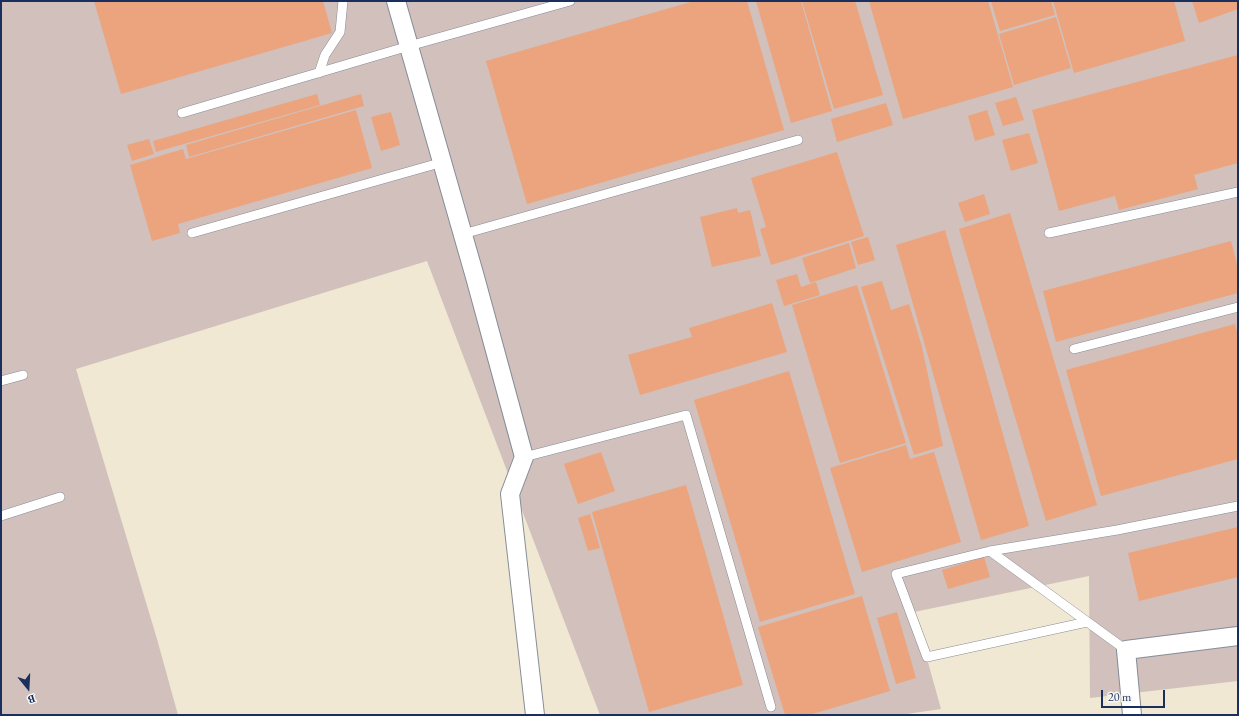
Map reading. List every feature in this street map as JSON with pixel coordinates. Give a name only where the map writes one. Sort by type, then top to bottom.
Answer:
[{"type":"street","points":[[396,1],[443,162],[524,457],[510,494],[535,715]]},
{"type":"street","points":[[1132,715],[1126,650],[1238,636]]},
{"type":"lane","points":[[319,72],[325,55],[340,32],[343,1]]},
{"type":"lane","points":[[182,113],[409,46],[570,1]]},
{"type":"lane","points":[[463,234],[798,140]]},
{"type":"lane","points":[[192,233],[443,162]]},
{"type":"lane","points":[[1050,233],[1238,192]]},
{"type":"lane","points":[[1074,349],[1238,307]]},
{"type":"lane","points":[[1,381],[23,375]]},
{"type":"lane","points":[[524,457],[686,415],[770,707]]},
{"type":"lane","points":[[1,516],[60,497]]},
{"type":"lane","points":[[1087,622],[927,657],[896,574],[990,551],[1117,530],[1238,506]]},
{"type":"lane","points":[[990,551],[1126,650]]},
{"type":"shaded area","points":[[1,1],[1238,1],[1238,681],[1090,698],[1089,576],[914,612],[941,709],[900,715],[600,715],[427,261],[76,369],[157,639],[178,715],[1,715]]},
{"type":"building","points":[[94,1],[323,1],[332,33],[121,94]]},
{"type":"building","points":[[694,1],[747,1],[784,130],[527,204],[486,61]]},
{"type":"building","points":[[756,1],[801,1],[832,111],[791,123]]},
{"type":"building","points":[[802,1],[855,1],[883,95],[834,109]]},
{"type":"building","points":[[869,1],[988,1],[1013,87],[903,119]]},
{"type":"building","points":[[991,1],[1051,1],[1055,15],[1000,31]]},
{"type":"building","points":[[1053,1],[1174,1],[1185,41],[1074,73]]},
{"type":"building","points":[[1192,1],[1238,1],[1238,9],[1199,23]]},
{"type":"building","points":[[1056,17],[1071,68],[1014,85],[999,34]]},
{"type":"building","points":[[1238,55],[1238,163],[1194,175],[1198,189],[1119,210],[1115,196],[1059,211],[1032,110]]},
{"type":"building","points":[[317,94],[320,105],[156,152],[153,141]]},
{"type":"building","points":[[361,94],[364,106],[189,157],[186,145]]},
{"type":"building","points":[[1016,97],[1024,120],[1003,126],[995,103]]},
{"type":"building","points":[[886,103],[893,125],[837,142],[831,119]]},
{"type":"building","points":[[356,110],[372,168],[178,224],[180,233],[152,241],[130,165],[183,149],[186,159]]},
{"type":"building","points":[[987,110],[995,135],[975,141],[968,116]]},
{"type":"building","points":[[391,112],[400,145],[381,151],[371,117]]},
{"type":"building","points":[[1029,133],[1038,163],[1011,171],[1002,140]]},
{"type":"building","points":[[149,139],[154,154],[132,161],[127,145]]},
{"type":"building","points":[[837,152],[864,236],[771,265],[760,229],[766,227],[751,178]]},
{"type":"building","points":[[984,194],[990,214],[965,222],[958,203]]},
{"type":"building","points":[[737,208],[738,213],[750,210],[761,256],[712,267],[700,217]]},
{"type":"building","points":[[1010,213],[1097,505],[1046,521],[959,229]]},
{"type":"building","points":[[945,230],[1029,526],[981,540],[896,245]]},
{"type":"building","points":[[868,237],[875,260],[858,265],[851,242]]},
{"type":"building","points":[[1231,241],[1238,268],[1238,293],[1056,342],[1043,291]]},
{"type":"building","points":[[849,243],[856,268],[810,283],[802,258]]},
{"type":"building","points":[[797,274],[801,287],[816,282],[820,295],[784,306],[776,280]]},
{"type":"building","points":[[882,281],[891,310],[909,304],[922,347],[943,446],[914,455],[861,287]]},
{"type":"building","points":[[857,285],[906,443],[840,463],[792,305]]},
{"type":"building","points":[[772,303],[787,352],[640,395],[628,355],[692,337],[689,328]]},
{"type":"building","points":[[1235,324],[1238,336],[1238,459],[1101,496],[1066,370]]},
{"type":"building","points":[[789,371],[855,594],[760,622],[694,400]]},
{"type":"building","points":[[906,445],[910,459],[934,452],[961,542],[862,572],[830,468]]},
{"type":"building","points":[[601,452],[615,491],[578,504],[564,464]]},
{"type":"building","points":[[686,485],[743,685],[649,712],[592,512]]},
{"type":"building","points":[[590,514],[600,548],[588,551],[578,518]]},
{"type":"building","points":[[1238,527],[1238,577],[1139,601],[1128,553]]},
{"type":"building","points":[[984,557],[990,577],[948,589],[942,570]]},
{"type":"building","points":[[862,596],[890,691],[809,715],[785,715],[758,627]]},
{"type":"building","points":[[897,612],[916,678],[896,684],[877,618]]}]
